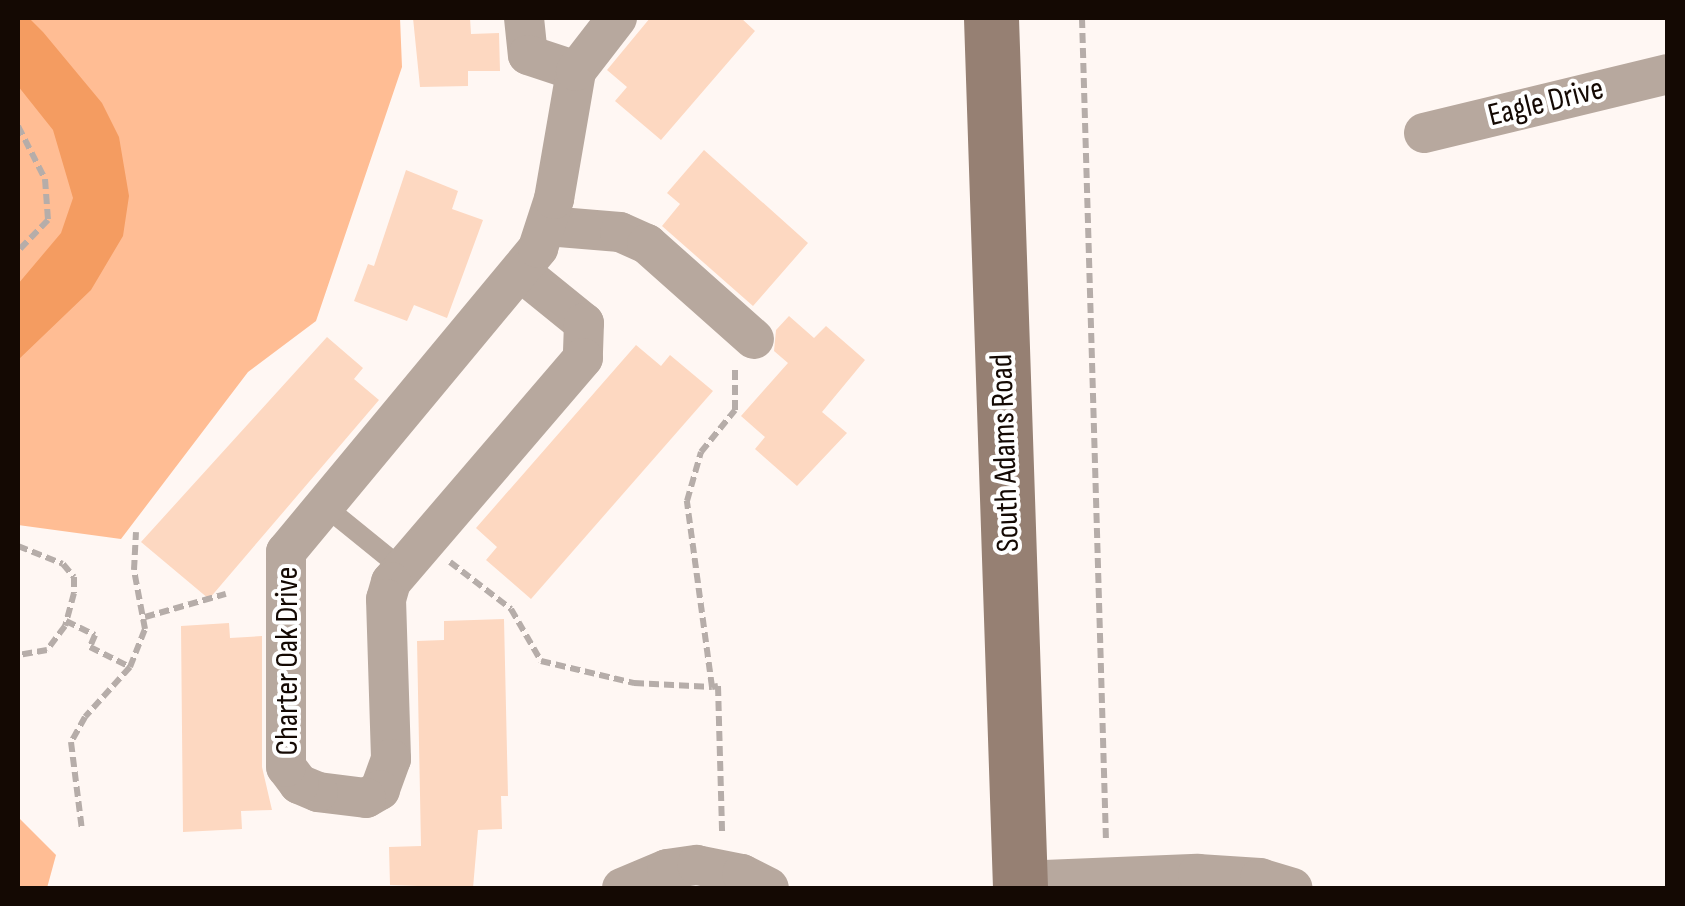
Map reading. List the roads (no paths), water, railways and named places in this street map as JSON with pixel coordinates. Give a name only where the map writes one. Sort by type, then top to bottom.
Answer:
[{"type":"main road","name":"South Adams Road","points":[[991,18],[1020,884]]},
{"type":"street","points":[[524,18],[528,55],[576,71]]},
{"type":"street","name":"Charter Oak Drive","points":[[521,272],[584,324],[583,358],[400,567],[386,599],[387,778],[366,798],[318,792],[299,784],[286,767],[282,569],[322,503],[521,272],[546,226],[576,71],[617,18]]},
{"type":"street","name":"Eagle Drive","points":[[1424,134],[1668,74]]},
{"type":"street","points":[[546,226],[620,232],[646,244],[744,330]]},
{"type":"street","points":[[622,888],[667,869],[724,869],[769,888]]},
{"type":"street","points":[[1020,884],[1106,876],[1198,874],[1260,878],[1292,888]]},
{"type":"lane","points":[[322,503],[400,567]]}]
